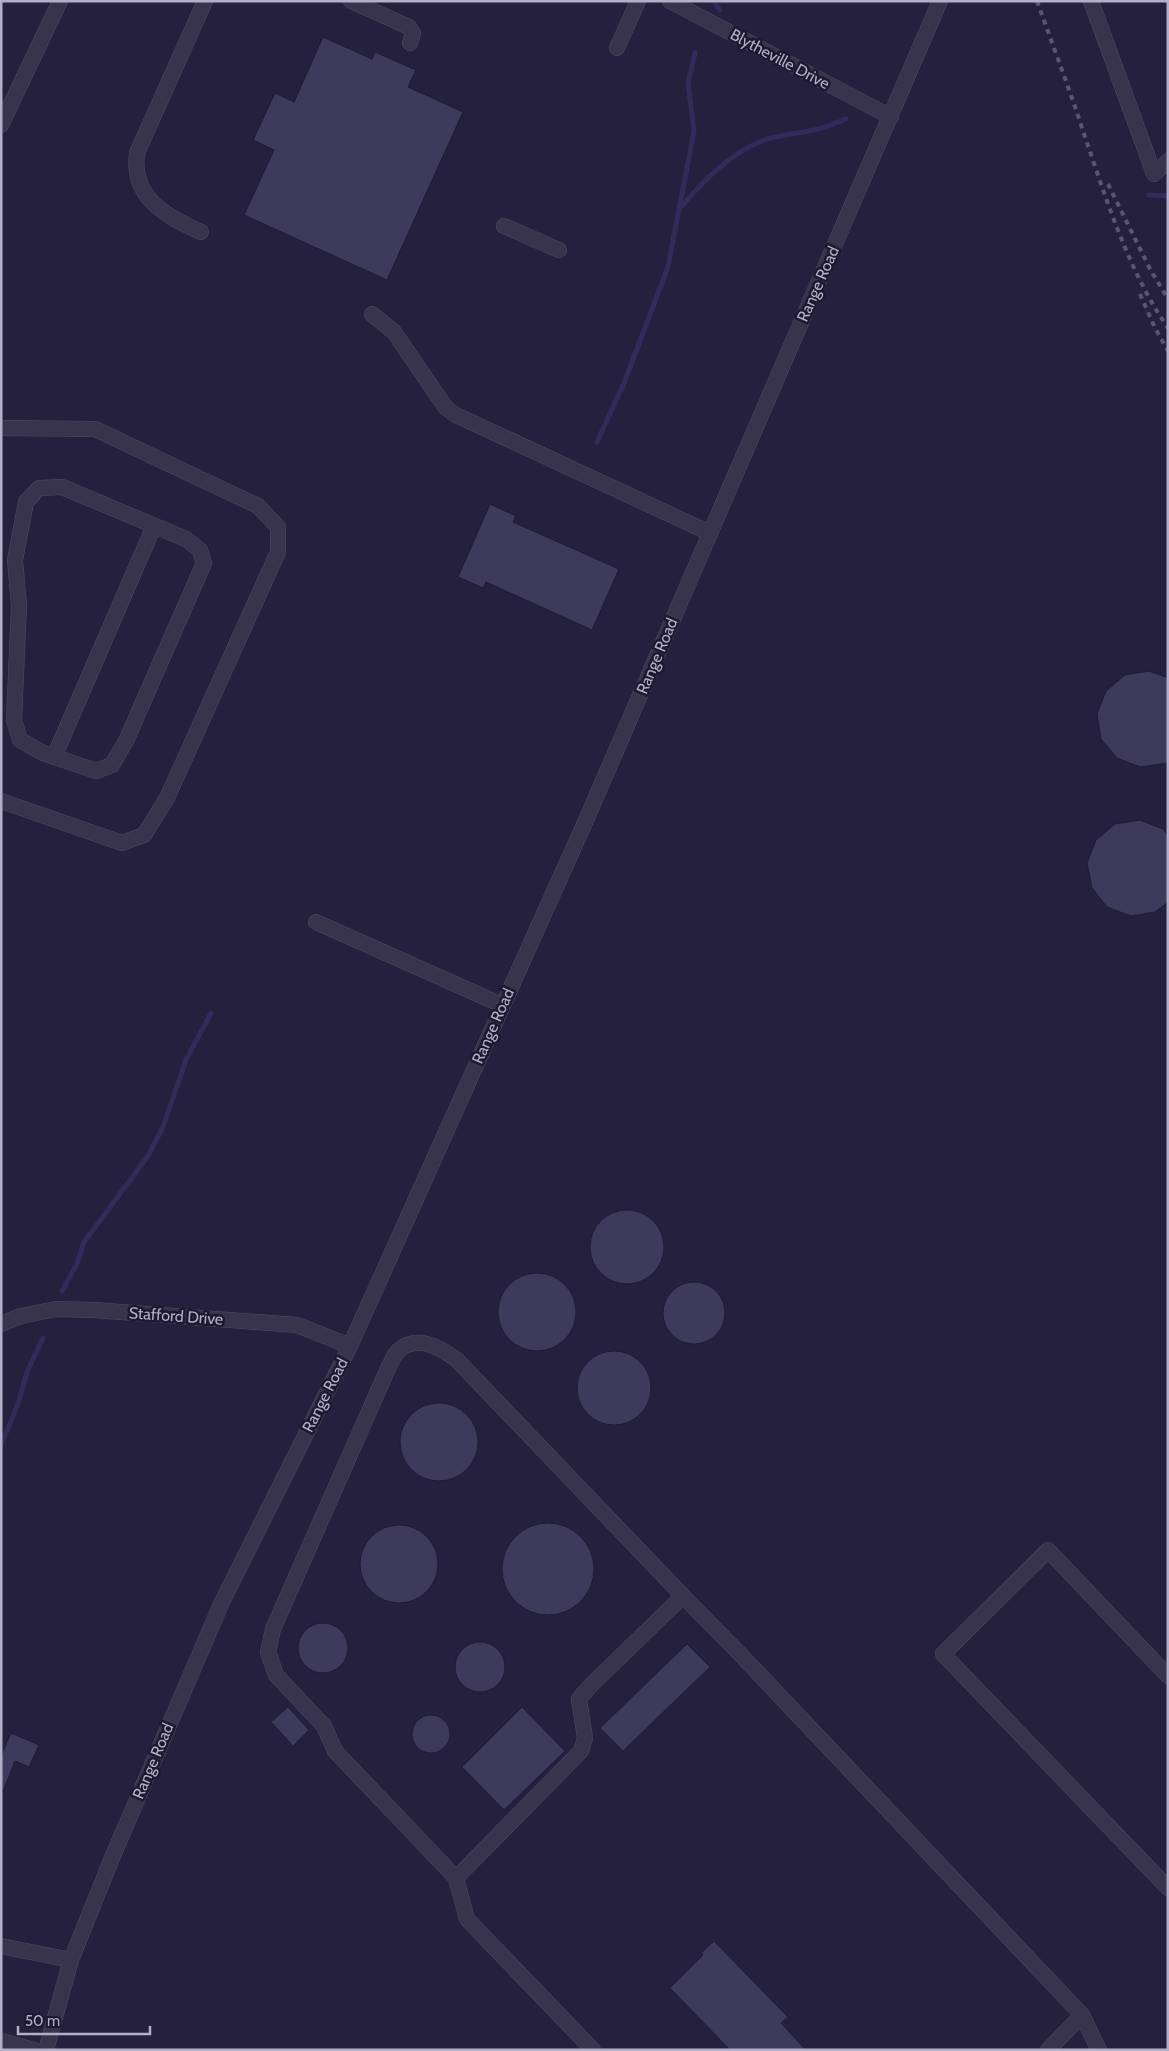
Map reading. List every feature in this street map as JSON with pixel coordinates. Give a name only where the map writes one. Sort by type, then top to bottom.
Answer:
[{"type":"street","points":[[1,125],[60,1]]},
{"type":"street","points":[[202,232],[175,220],[149,198],[138,182],[136,165],[137,154],[205,1]]},
{"type":"street","points":[[351,1],[409,28],[413,33],[410,43]]},
{"type":"street","points":[[617,48],[638,1]]},
{"type":"street","name":"Blytheville Drive","points":[[670,1],[890,117]]},
{"type":"street","name":"Range Road","points":[[46,2050],[72,1960],[112,1858],[222,1602],[350,1346],[587,818],[940,1]]},
{"type":"street","points":[[1091,1],[1154,174],[1168,161]]},
{"type":"street","points":[[504,226],[559,250]]},
{"type":"street","points":[[372,314],[394,332],[446,408],[456,415],[710,533]]},
{"type":"street","points":[[1,428],[94,429],[258,506],[278,527],[278,552],[168,798],[144,835],[122,843],[1,801]]},
{"type":"street","points":[[62,487],[154,526],[186,539],[200,550],[204,563],[126,741],[112,765],[96,772],[54,757],[20,740],[14,720],[19,605],[8,559],[26,502],[39,488],[62,487]]},
{"type":"street","points":[[54,757],[154,526]]},
{"type":"street","points":[[316,922],[502,1005]]},
{"type":"street","name":"Stafford Drive","points":[[1,1324],[21,1316],[56,1309],[94,1310],[297,1325],[350,1346]]},
{"type":"street","points":[[593,2050],[467,1919],[456,1878],[335,1751],[324,1726],[276,1675],[268,1652],[273,1628],[386,1373],[397,1352],[412,1344],[428,1343],[442,1348],[456,1360],[741,1655],[1082,2015],[1099,2050]]},
{"type":"street","points":[[1165,1879],[944,1654],[1048,1550],[1168,1676]]},
{"type":"street","points":[[456,1878],[581,1751],[585,1738],[579,1699],[591,1684],[683,1596]]},
{"type":"street","points":[[1,1946],[72,1960]]},
{"type":"street","points":[[1048,2050],[1082,2015]]},
{"type":"street","points":[[1,2041],[34,2050]]},
{"type":"building","points":[[323,37],[372,59],[375,52],[416,70],[408,87],[463,112],[387,280],[244,215],[274,150],[253,140],[275,93],[294,102]]},
{"type":"building","points":[[490,504],[516,516],[513,522],[619,569],[592,630],[486,582],[483,588],[458,577]]},
{"type":"building","points":[[1149,671],[1168,678],[1168,763],[1140,767],[1117,758],[1101,739],[1097,714],[1106,691],[1125,675]]},
{"type":"building","points":[[1140,820],[1163,829],[1168,835],[1168,902],[1155,912],[1131,916],[1107,907],[1092,888],[1087,863],[1096,840],[1115,824]]},
{"type":"building","points":[[620,1210],[634,1210],[648,1216],[658,1226],[664,1240],[662,1261],[648,1278],[634,1284],[620,1284],[606,1278],[596,1268],[590,1254],[590,1240],[596,1226],[606,1216]]},
{"type":"building","points":[[537,1273],[552,1276],[569,1290],[573,1297],[576,1312],[573,1327],[559,1344],[552,1348],[537,1351],[522,1348],[505,1334],[501,1327],[498,1312],[501,1297],[515,1280],[522,1276]]},
{"type":"building","points":[[694,1282],[706,1284],[716,1291],[723,1301],[725,1313],[723,1325],[716,1335],[706,1342],[694,1344],[682,1342],[672,1335],[665,1325],[663,1313],[665,1301],[672,1291],[682,1284]]},
{"type":"building","points":[[607,1351],[621,1351],[635,1357],[645,1367],[651,1381],[649,1402],[635,1419],[621,1425],[607,1425],[593,1419],[583,1409],[577,1395],[577,1381],[583,1367],[593,1357]]},
{"type":"building","points":[[439,1403],[454,1406],[467,1414],[475,1427],[478,1442],[475,1457],[467,1470],[454,1478],[439,1481],[424,1478],[411,1470],[403,1457],[400,1442],[403,1427],[411,1414],[424,1406]]},
{"type":"building","points":[[548,1523],[566,1526],[581,1536],[591,1551],[594,1569],[591,1587],[581,1602],[566,1612],[548,1615],[530,1612],[515,1602],[505,1587],[502,1569],[505,1551],[515,1536],[530,1526]]},
{"type":"building","points":[[399,1525],[414,1528],[427,1536],[435,1549],[438,1564],[435,1579],[427,1592],[414,1600],[399,1603],[384,1600],[371,1592],[363,1579],[360,1564],[363,1549],[371,1536],[384,1528]]},
{"type":"building","points":[[323,1623],[341,1630],[348,1648],[341,1666],[323,1673],[305,1666],[298,1648],[305,1630]]},
{"type":"building","points":[[480,1642],[490,1644],[498,1649],[503,1657],[505,1667],[503,1677],[498,1685],[490,1690],[480,1692],[470,1690],[462,1685],[457,1677],[455,1667],[457,1657],[462,1649],[470,1644]]},
{"type":"building","points":[[687,1644],[710,1667],[623,1751],[600,1728]]},
{"type":"building","points":[[288,1707],[309,1730],[293,1746],[271,1722]]},
{"type":"building","points":[[522,1707],[565,1751],[504,1810],[462,1767]]},
{"type":"building","points":[[431,1715],[444,1721],[450,1734],[444,1747],[431,1753],[418,1747],[412,1734],[418,1721]]},
{"type":"building","points":[[11,1733],[39,1745],[29,1767],[15,1761],[2,1794],[1,1756]]},
{"type":"building","points":[[714,1941],[788,2017],[781,2023],[806,2050],[730,2050],[670,1988],[703,1955],[701,1953]]},
{"type":"waterway","points":[[713,1],[720,10]]},
{"type":"waterway","points":[[597,442],[624,383],[668,267],[694,131],[688,83],[695,53]]},
{"type":"waterway","points":[[680,208],[719,168],[742,151],[767,139],[819,129],[846,119]]},
{"type":"waterway","points":[[1149,195],[1168,196]]},
{"type":"waterway","points":[[62,1291],[77,1264],[84,1242],[148,1156],[163,1127],[186,1060],[211,1013]]},
{"type":"waterway","points":[[1,1445],[18,1404],[27,1372],[43,1338]]},
{"type":"railway","points":[[1037,1],[1118,231],[1140,281],[1168,328]]},
{"type":"railway","points":[[1108,184],[1150,269],[1168,299]]},
{"type":"railway","points":[[1140,294],[1155,328],[1168,351]]}]
